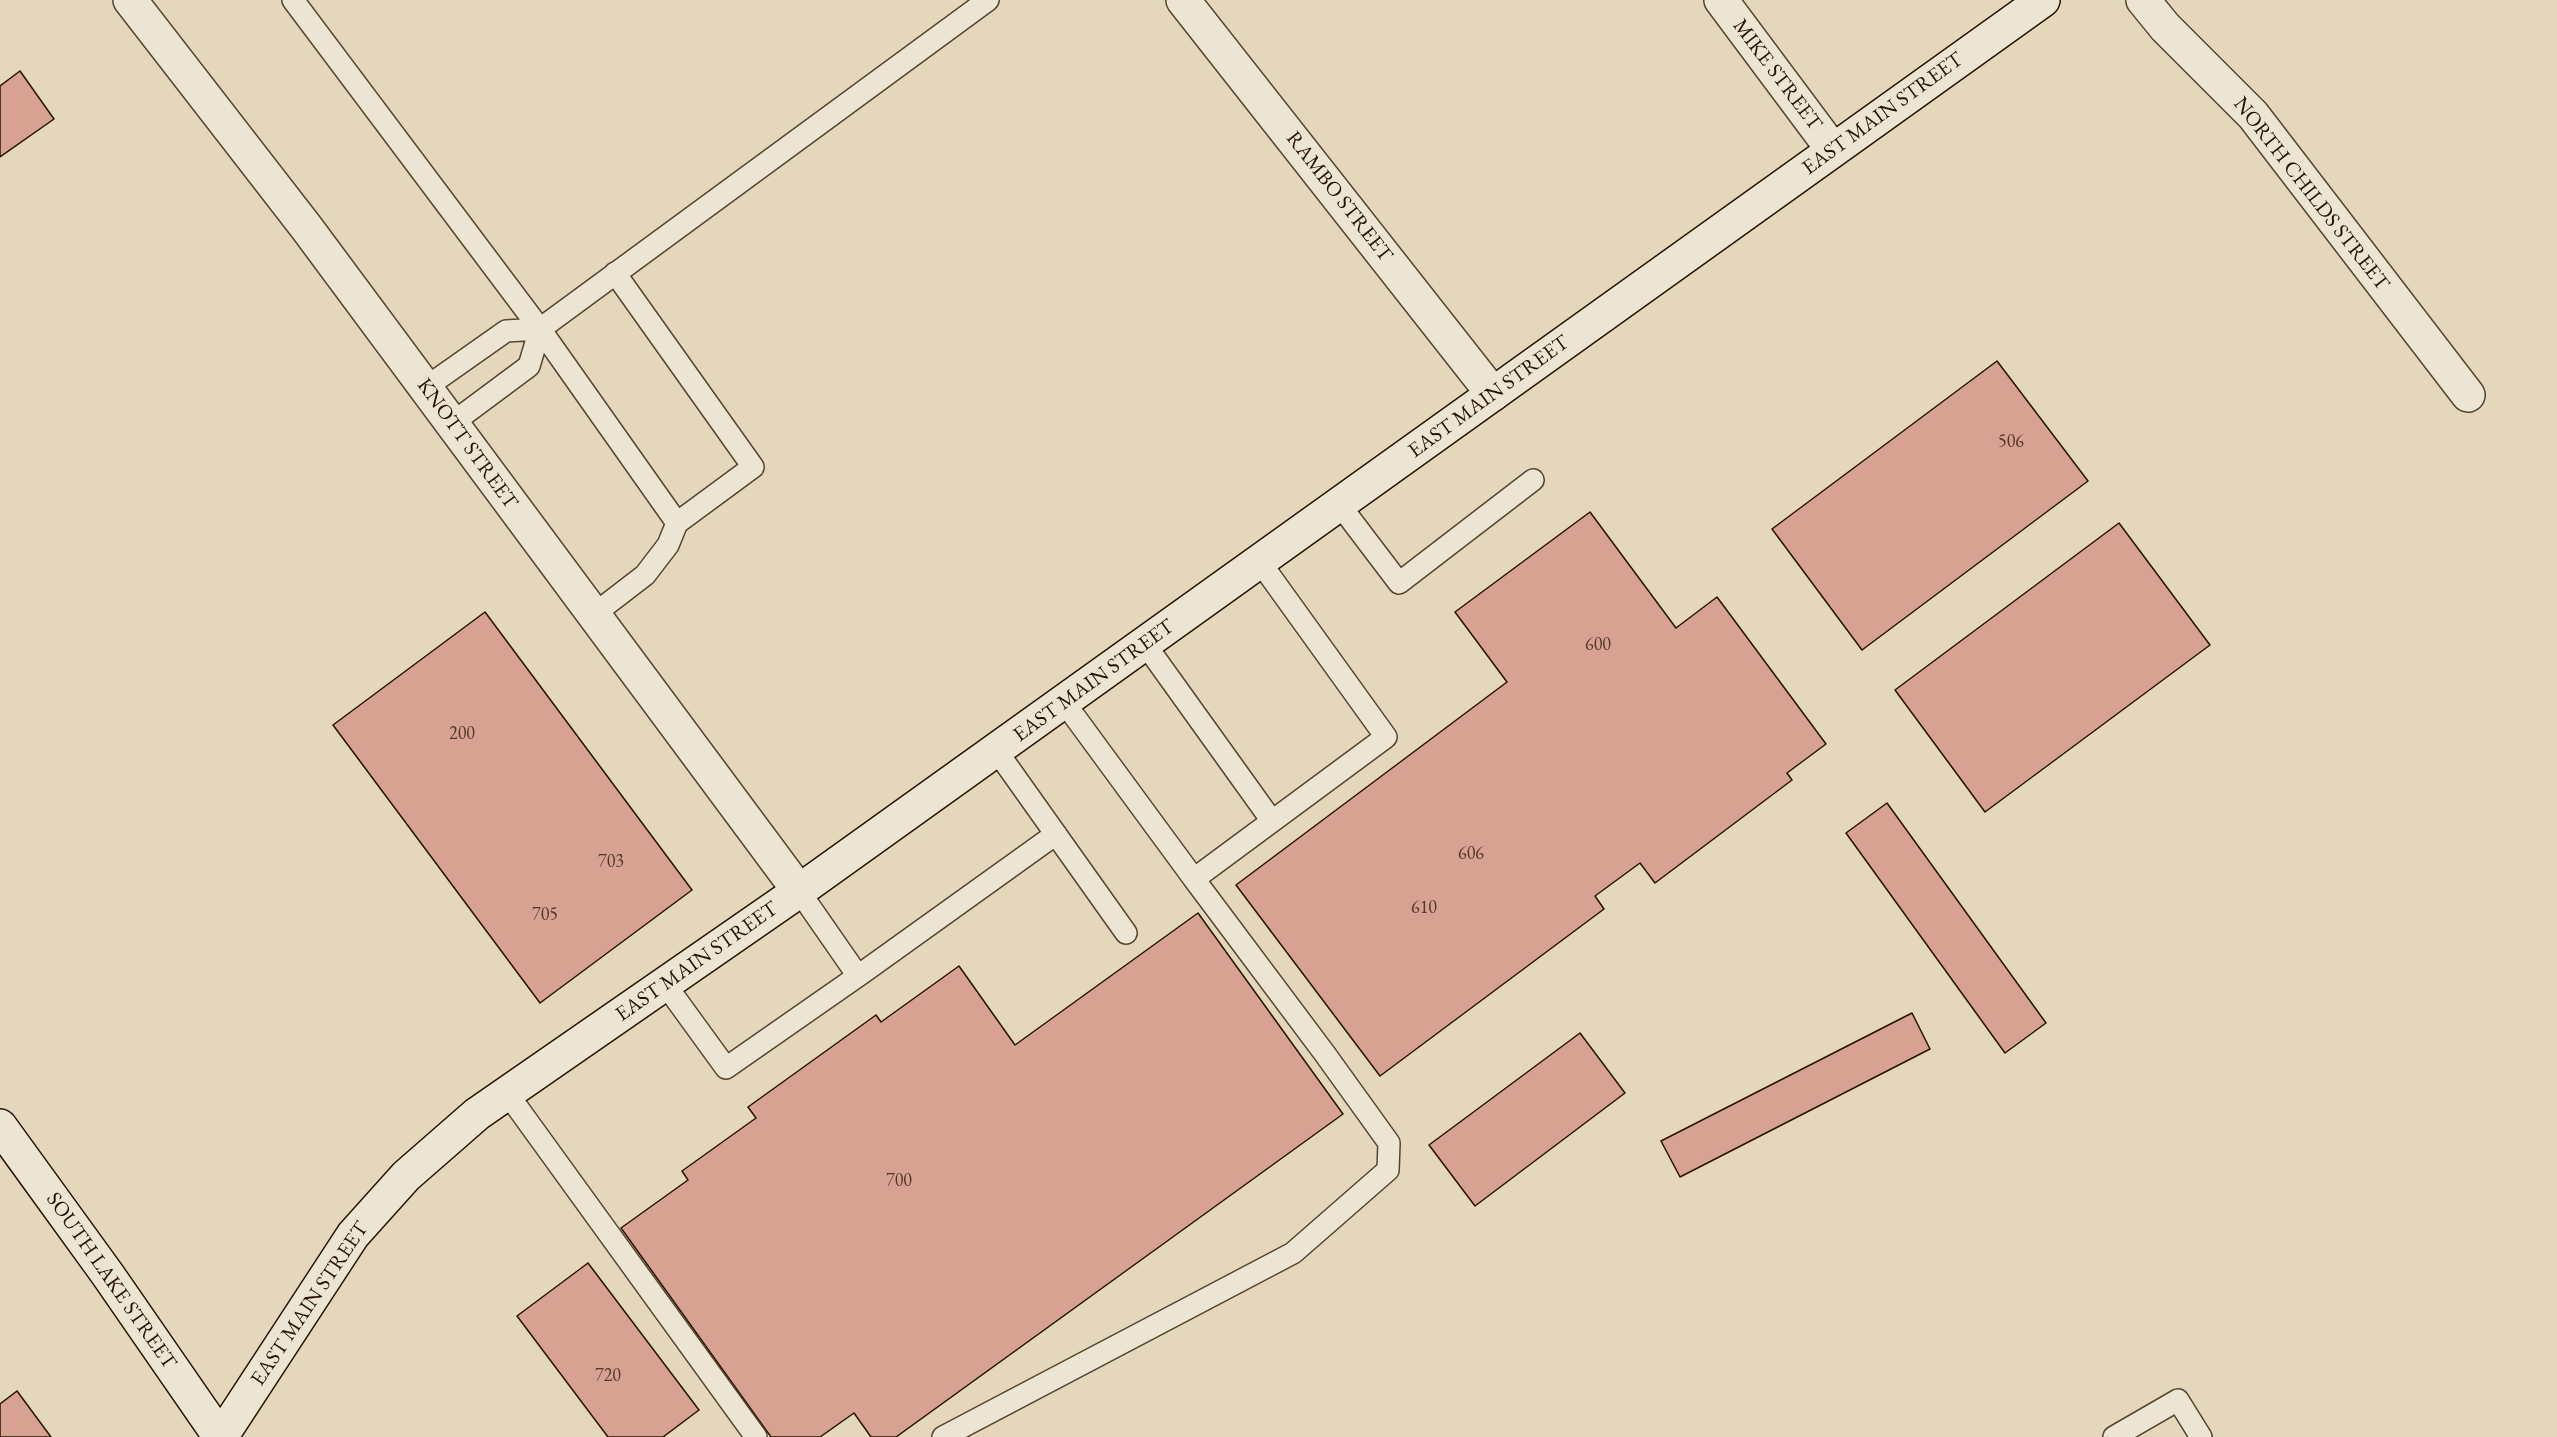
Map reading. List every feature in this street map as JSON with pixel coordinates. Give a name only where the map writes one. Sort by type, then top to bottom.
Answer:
[{"type":"street","name":"KNOTT STREET","points":[[130,0],[306,227],[799,891]]},
{"type":"street","name":"RAMBO STREET","points":[[1183,0],[1493,394]]},
{"type":"street","name":"MIKE STREET","points":[[1721,0],[1833,150]]},
{"type":"street","name":"EAST MAIN STREET","points":[[221,1437],[353,1235],[406,1176],[477,1114],[799,891],[2043,0]]},
{"type":"street","name":"NORTH CHILDS STREET","points":[[2143,0],[2165,27],[2253,115],[2469,395]]},
{"type":"street","name":"SOUTH LAKE STREET","points":[[0,1126],[221,1437]]},
{"type":"lane","points":[[293,0],[540,329],[677,523]]},
{"type":"lane","points":[[425,388],[506,331],[540,329],[988,0]]},
{"type":"lane","points":[[593,615],[645,575],[668,544],[677,523],[753,467],[615,273]]},
{"type":"lane","points":[[452,424],[529,366],[540,329]]},
{"type":"lane","points":[[1339,504],[1399,583],[1533,480]]},
{"type":"lane","points":[[1194,879],[1386,737],[1260,562]]},
{"type":"lane","points":[[1145,644],[1272,821]]},
{"type":"lane","points":[[943,1437],[1293,1253],[1388,1170],[1389,1143],[1064,702]]},
{"type":"lane","points":[[996,750],[1126,933]]},
{"type":"lane","points":[[665,984],[726,1068],[1056,834]]},
{"type":"lane","points":[[799,891],[858,976]]},
{"type":"lane","points":[[507,1093],[756,1437]]},
{"type":"lane","points":[[2114,1437],[2178,1400],[2201,1437]]},
{"type":"building","points":[[20,71],[54,119],[0,157],[0,86]]},
{"type":"building","points":[[1997,361],[2088,481],[1862,650],[1772,529]]},
{"type":"building","points":[[1590,512],[1676,628],[1717,597],[1826,744],[1787,773],[1792,780],[1655,883],[1640,863],[1595,896],[1604,909],[1380,1076],[1236,885],[1507,682],[1455,612]]},
{"type":"building","points":[[2119,523],[2210,645],[1985,812],[1895,690]]},
{"type":"building","points":[[485,612],[692,890],[540,1003],[333,725]]},
{"type":"building","points":[[1887,803],[2046,1023],[2005,1053],[1846,833]]},
{"type":"building","points":[[1198,913],[1343,1114],[896,1437],[871,1437],[854,1413],[820,1437],[771,1437],[621,1228],[688,1180],[682,1171],[756,1118],[748,1107],[876,1015],[881,1022],[959,966],[1015,1045]]},
{"type":"building","points":[[1912,1013],[1930,1049],[1680,1177],[1661,1141]]},
{"type":"building","points":[[1580,1033],[1625,1093],[1475,1206],[1429,1145]]},
{"type":"building","points":[[588,1263],[699,1410],[663,1437],[608,1437],[517,1316]]},
{"type":"building","points":[[17,1391],[51,1437],[0,1437],[0,1404]]}]
